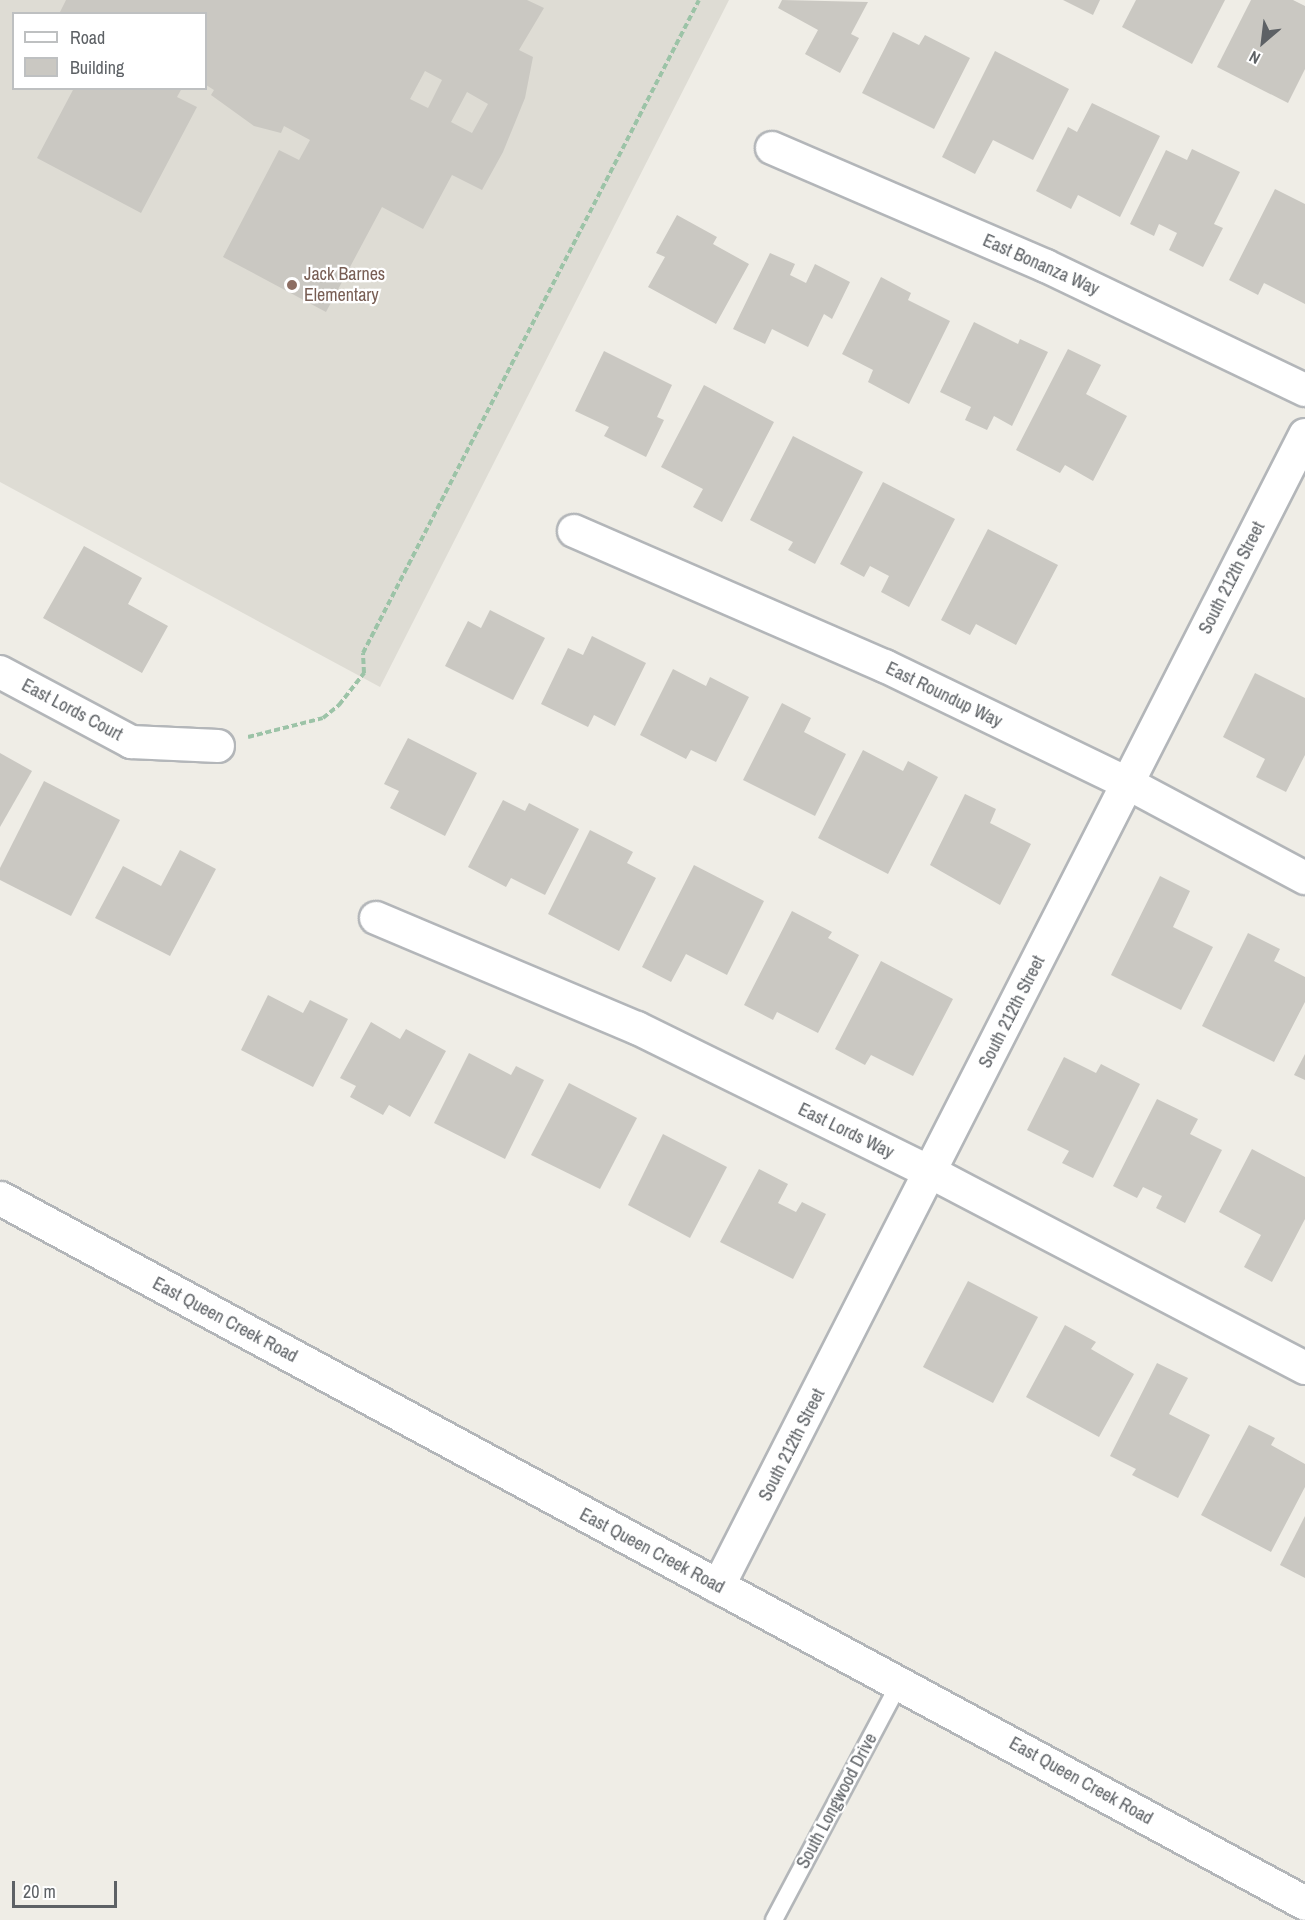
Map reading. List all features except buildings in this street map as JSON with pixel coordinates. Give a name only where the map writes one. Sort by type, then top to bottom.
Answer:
[{"type":"main road","name":"East Queen Creek Road","points":[[0,1198],[718,1587],[900,1682],[1305,1903]]},
{"type":"street","name":"East Bonanza Way","points":[[772,148],[1047,266],[1305,390]]},
{"type":"street","name":"South 212th Street","points":[[718,1587],[932,1173],[1127,783],[1305,435]]},
{"type":"street","name":"East Roundup Way","points":[[574,531],[885,666],[1127,783],[1305,878]]},
{"type":"street","name":"East Lords Court","points":[[0,672],[131,742],[218,746]]},
{"type":"street","name":"East Lords Way","points":[[376,918],[637,1028],[932,1173],[1305,1368]]},
{"type":"lane","name":"South Longwood Drive","points":[[774,1920],[900,1682]]},
{"type":"path","points":[[218,746],[323,718],[339,705],[364,673],[363,653],[699,0]]},
{"type":"shaded area","name":"Jack Barnes Elementary","points":[[0,0],[729,0],[380,687],[0,482]]},
{"type":"place","name":"Jack Barnes Elementary","points":[[292,285]]}]
